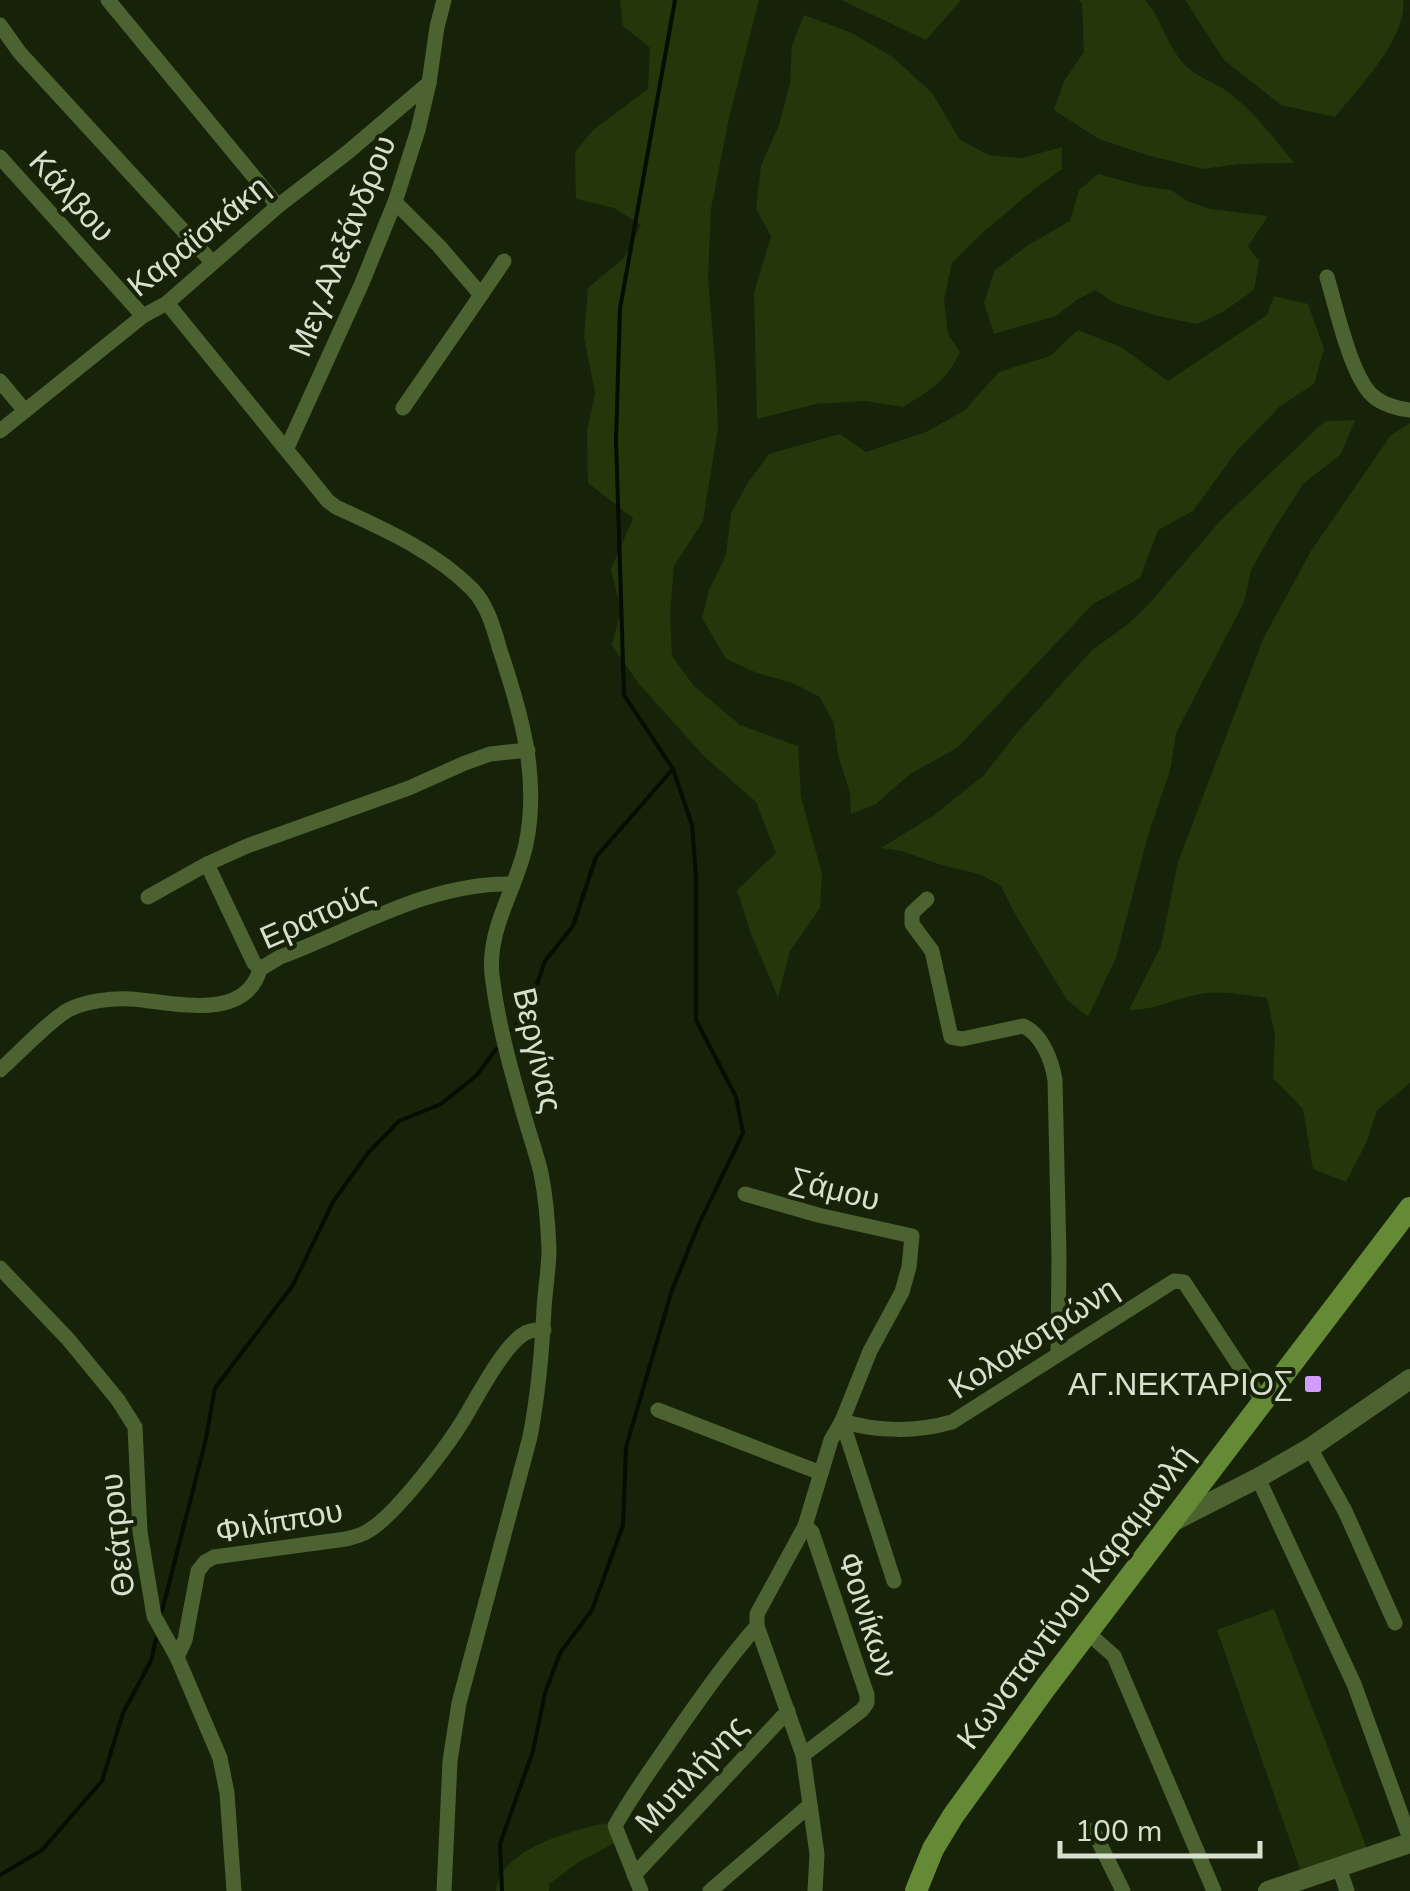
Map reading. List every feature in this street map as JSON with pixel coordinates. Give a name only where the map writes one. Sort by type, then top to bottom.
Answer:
[{"type":"main road","name":"Κωνσταντίνου Καραμανλή","points":[[916,1891],[933,1849],[953,1816],[1410,1208]]},
{"type":"street","points":[[108,0],[278,206]]},
{"type":"street","name":"Μεγ.Αλεξάνδρου","points":[[287,448],[396,202],[418,130],[444,0]]},
{"type":"street","points":[[0,25],[20,52],[212,262]]},
{"type":"street","name":"Καραϊσκάκη","points":[[0,430],[143,316],[167,303],[429,83]]},
{"type":"street","name":"Κάλβου","points":[[0,157],[143,316]]},
{"type":"street","points":[[396,202],[481,295]]},
{"type":"street","points":[[403,408],[504,260]]},
{"type":"street","points":[[1327,277],[1364,386],[1375,399],[1410,410]]},
{"type":"street","name":"Βεργίνας","points":[[167,303],[336,508],[408,543],[474,590],[496,636],[528,750],[532,795],[526,845],[493,943],[491,965],[497,1014],[540,1168],[546,1204],[549,1252],[544,1330],[530,1437],[460,1702],[450,1761],[444,1891]]},
{"type":"street","points":[[0,381],[26,410]]},
{"type":"street","points":[[148,897],[247,846],[409,788],[478,758],[528,750]]},
{"type":"street","points":[[207,864],[260,969]]},
{"type":"street","name":"Ερατούς","points":[[0,1070],[66,1011],[129,999],[201,1007],[223,1004],[242,995],[258,978],[260,969],[280,957],[437,894],[488,883],[512,884]]},
{"type":"street","points":[[927,899],[912,913],[912,924],[932,951],[950,1037],[962,1039],[1023,1026],[1035,1033],[1052,1065],[1058,1353]]},
{"type":"street","name":"Σάμου","points":[[745,1194],[818,1216],[912,1236],[902,1292],[870,1351],[842,1421]]},
{"type":"street","name":"Θεάτρου","points":[[0,1268],[68,1339],[118,1400],[135,1428],[146,1580],[154,1616],[177,1657],[220,1758],[227,1793],[234,1891]]},
{"type":"street","name":"Κολοκοτρώνη","points":[[842,1421],[860,1427],[907,1429],[933,1428],[952,1422],[1174,1280],[1184,1282],[1263,1402]]},
{"type":"street","points":[[0,1294],[15,1286]]},
{"type":"street","name":"Φιλίππου","points":[[177,1657],[185,1640],[198,1571],[205,1562],[214,1557],[365,1533],[398,1505],[433,1461],[515,1342],[527,1332],[544,1330]]},
{"type":"street","points":[[1171,1523],[1310,1448],[1410,1380]]},
{"type":"street","points":[[658,1410],[821,1473]]},
{"type":"street","points":[[814,1891],[816,1854],[804,1755],[757,1626],[763,1601],[805,1526],[831,1440],[842,1421]]},
{"type":"street","points":[[842,1421],[894,1581]]},
{"type":"street","points":[[1310,1448],[1395,1623]]},
{"type":"street","points":[[1258,1478],[1354,1684],[1410,1841],[1268,1891]]},
{"type":"street","points":[[1204,1480],[1222,1491],[1233,1492]]},
{"type":"street","name":"Φοινίκων","points":[[804,1755],[867,1703],[812,1532],[805,1526]]},
{"type":"street","points":[[641,1891],[615,1826],[702,1694],[757,1626]]},
{"type":"street","points":[[1088,1633],[1114,1656],[1214,1891]]},
{"type":"street","name":"Μυτιλήνης","points":[[634,1875],[788,1711]]},
{"type":"street","points":[[710,1891],[810,1805]]},
{"type":"street","points":[[1093,1830],[1122,1891]]},
{"type":"street","points":[[1339,1867],[1347,1891]]},
{"type":"green space","points":[[620,0],[759,0],[711,209],[708,277],[718,428],[703,521],[674,566],[670,615],[672,656],[694,686],[740,725],[798,746],[801,797],[822,874],[820,908],[790,951],[778,997],[737,890],[776,853],[756,802],[704,756],[639,684],[612,645],[621,611],[611,569],[633,518],[588,483],[587,431],[595,393],[584,337],[588,288],[624,258],[641,225],[614,208],[576,199],[575,152],[593,130],[648,89],[650,48],[623,26]]},
{"type":"green space","points":[[841,0],[961,0],[926,40]]},
{"type":"green space","points":[[1078,0],[1145,0],[1187,67],[1237,100],[1294,163],[1203,169],[1099,139],[1054,110],[1064,81],[1084,52],[1082,3]]},
{"type":"green space","points":[[1185,0],[1403,0],[1398,30],[1389,46],[1335,117],[1281,105],[1224,60]]},
{"type":"green space","points":[[804,15],[852,33],[894,58],[932,93],[960,140],[989,155],[1022,158],[1062,147],[1062,169],[980,235],[952,263],[944,299],[948,334],[960,352],[936,384],[903,407],[865,401],[816,404],[757,419],[754,293],[771,236],[756,209],[761,166],[779,125],[790,83],[792,45]]},
{"type":"green space","points":[[1098,174],[1171,190],[1210,209],[1268,216],[1248,246],[1259,261],[1254,290],[1223,312],[1197,324],[1115,303],[1095,290],[1056,316],[994,334],[984,303],[995,270],[1070,221],[1079,190]]},
{"type":"green space","points":[[1274,296],[1308,304],[1324,349],[1314,384],[1279,407],[1236,452],[1193,511],[1158,530],[1140,578],[1093,604],[957,748],[910,774],[876,804],[851,814],[834,724],[820,697],[726,659],[702,618],[709,590],[726,555],[731,513],[769,454],[840,434],[866,452],[926,432],[965,410],[999,372],[1050,356],[1078,330],[1121,347],[1168,381],[1267,315]]},
{"type":"green space","points":[[1355,420],[1341,454],[1303,484],[1273,531],[1251,570],[1244,602],[1176,733],[1170,771],[1149,832],[1116,958],[1088,1017],[1067,1000],[1001,886],[982,875],[881,848],[933,816],[984,775],[1092,650],[1148,605],[1221,520],[1325,421]]},
{"type":"green space","points":[[1410,423],[1410,1083],[1377,1110],[1367,1141],[1346,1182],[1313,1169],[1303,1109],[1273,1078],[1275,1035],[1267,998],[1209,993],[1129,1010],[1161,946],[1178,862],[1264,637],[1311,551],[1391,435]]},
{"type":"green space","points":[[1274,1609],[1373,1864],[1306,1887],[1217,1630]]},
{"type":"green space","points":[[606,1823],[614,1843],[549,1884],[549,1891],[496,1891],[500,1876],[523,1853],[557,1837]]},
{"type":"waterway","points":[[502,1891],[500,1844],[533,1751],[545,1693],[560,1653],[592,1610],[623,1525],[626,1447],[672,1290],[743,1133],[736,1097],[696,1020],[692,825],[673,769],[624,695],[616,440],[620,309],[675,0]]},
{"type":"waterway","points":[[512,1030],[528,1010],[545,961],[573,926],[596,857],[672,770]]},
{"type":"waterway","points":[[162,1611],[215,1388],[293,1285],[333,1202],[368,1153],[399,1121],[441,1104],[477,1075],[496,1049]]},
{"type":"waterway","points":[[0,1875],[42,1850],[102,1781],[123,1713],[151,1661],[156,1639]]},
{"type":"place","name":"ΑΓ.ΝΕΚΤΑΡΙΟΣ","points":[[1313,1384]]}]
